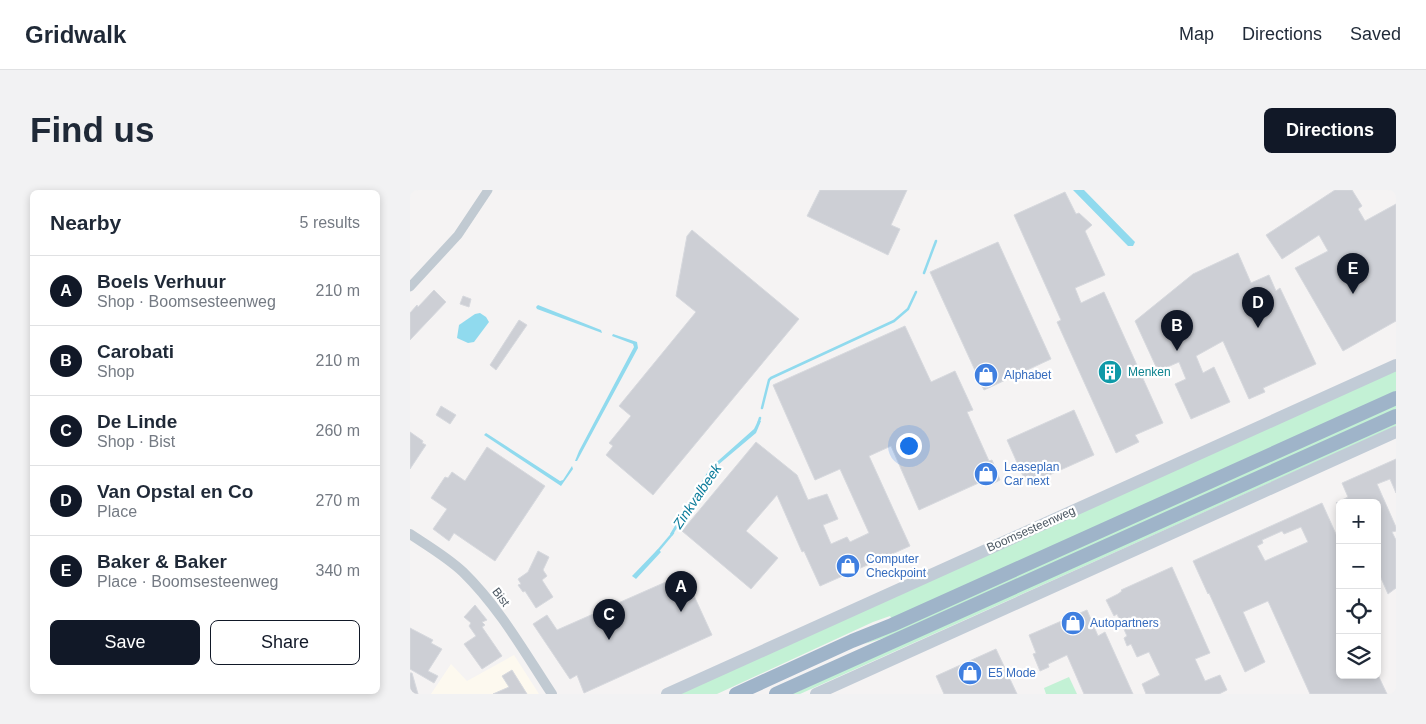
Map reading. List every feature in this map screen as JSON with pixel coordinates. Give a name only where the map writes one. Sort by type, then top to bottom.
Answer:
[{"type":"highway","points":[[736,694],[1396,398]]},
{"type":"highway","points":[[776,694],[1396,416]]},
{"type":"main road","name":"Boomsesteenweg","points":[[667,694],[1396,365]]},
{"type":"main road","points":[[816,694],[1396,432]]},
{"type":"street","points":[[410,287],[458,235],[488,190]]},
{"type":"street","name":"Bist","points":[[410,534],[452,562],[476,586],[488,600],[552,694]]},
{"type":"shaded area","points":[[514,655],[539,694],[431,694],[451,664],[467,681]]},
{"type":"green space","points":[[1396,370],[1396,391],[893,620],[890,616],[873,622],[717,694],[677,694]]},
{"type":"green space","points":[[1396,404],[1396,410],[907,631],[864,644]]},
{"type":"green space","points":[[1396,421],[1396,426],[800,694],[792,694]]},
{"type":"green space","points":[[1069,677],[1077,694],[1046,694],[1044,688]]},
{"type":"water","points":[[1073,190],[1084,190],[1135,242],[1133,246],[1128,246]]},
{"type":"water","points":[[538,305],[601,330],[602,333],[537,309]]},
{"type":"water","points":[[480,313],[489,322],[474,342],[468,343],[457,338],[459,325],[475,314]]},
{"type":"water","points":[[613,334],[637,342],[638,348],[577,461],[575,461],[634,347],[633,344],[612,336]]},
{"type":"water","points":[[758,421],[761,421],[756,433],[712,470],[672,536],[670,534],[710,468],[754,429]]},
{"type":"water","points":[[486,433],[560,481],[563,480],[572,466],[573,469],[561,486],[484,435]]},
{"type":"water","points":[[658,549],[661,552],[636,579],[632,576]]},
{"type":"building","points":[[820,190],[907,190],[891,225],[900,229],[888,255],[807,216]]},
{"type":"building","points":[[1335,190],[1352,190],[1362,206],[1358,209],[1365,221],[1396,204],[1396,321],[1343,351],[1295,268],[1328,251],[1319,235],[1282,259],[1266,235]]},
{"type":"building","name":"Menken","points":[[1065,192],[1076,214],[1079,213],[1092,225],[1085,231],[1105,275],[1075,288],[1081,303],[1104,292],[1163,423],[1135,435],[1139,442],[1116,453],[1057,322],[1061,320],[1014,215]]},
{"type":"building","points":[[692,230],[799,319],[653,495],[606,455],[613,446],[609,443],[631,416],[619,406],[696,312],[676,296],[687,236]]},
{"type":"building","points":[[998,242],[1051,359],[984,390],[930,272]]},
{"type":"building","points":[[1238,253],[1251,283],[1269,275],[1276,291],[1280,288],[1316,364],[1263,388],[1265,392],[1249,399],[1223,341],[1196,356],[1203,373],[1214,367],[1230,402],[1191,419],[1175,384],[1186,379],[1179,362],[1158,371],[1135,321],[1193,274]]},
{"type":"building","points":[[434,290],[446,302],[410,340],[410,313]]},
{"type":"building","points":[[463,296],[471,299],[469,307],[460,304]]},
{"type":"building","points":[[519,320],[527,325],[496,370],[490,365]]},
{"type":"building","points":[[905,326],[931,382],[955,371],[973,410],[967,412],[989,461],[992,460],[1000,480],[992,484],[983,481],[919,510],[891,446],[869,456],[910,546],[820,586],[804,551],[802,552],[777,495],[746,531],[778,558],[751,589],[682,531],[756,442],[797,475],[808,500],[827,494],[838,519],[823,525],[831,544],[847,537],[850,542],[869,533],[840,469],[815,480],[773,385]]},
{"type":"building","points":[[441,406],[456,415],[450,424],[436,415]]},
{"type":"building","points":[[1074,410],[1094,455],[1027,485],[1007,440]]},
{"type":"building","points":[[410,432],[426,445],[410,469]]},
{"type":"building","points":[[487,447],[545,486],[495,561],[454,533],[449,541],[433,529],[447,509],[431,498],[445,477],[448,478],[452,472],[465,481]]},
{"type":"building","points":[[1396,459],[1396,493],[1390,479],[1377,484],[1396,527],[1396,531],[1392,532],[1396,540],[1396,588],[1388,594],[1381,578],[1381,499],[1344,499],[1348,497],[1342,483]]},
{"type":"building","points":[[1322,503],[1336,534],[1336,679],[1380,679],[1387,694],[1310,694],[1268,601],[1243,612],[1265,662],[1245,672],[1193,561]],"holes":[[[1301,527],[1308,542],[1265,561],[1257,546],[1263,543],[1262,540],[1282,531],[1284,534]]]},
{"type":"building","points":[[538,551],[549,557],[543,570],[547,576],[542,580],[553,597],[536,608],[525,591],[523,592],[518,585],[521,584],[518,579],[528,572]]},
{"type":"building","points":[[1172,567],[1210,653],[1195,659],[1205,681],[1220,675],[1227,690],[1219,694],[1146,694],[1142,684],[1160,675],[1149,652],[1137,657],[1131,644],[1127,646],[1124,638],[1127,636],[1117,614],[1114,616],[1106,600],[1118,594],[1121,590]]},
{"type":"building","points":[[684,574],[712,635],[584,693],[577,675],[570,679],[533,624],[547,615],[557,630]]},
{"type":"building","points":[[475,605],[487,620],[482,622],[485,625],[482,627],[502,656],[482,669],[464,644],[476,636],[469,626],[471,623],[464,617]]},
{"type":"building","points":[[1087,610],[1098,636],[1105,632],[1133,694],[1084,694],[1067,655],[1048,664],[1049,667],[1040,671],[1033,654],[1036,653],[1029,635]]},
{"type":"building","points":[[410,628],[433,640],[431,643],[442,649],[428,671],[438,676],[434,683],[410,669]]},
{"type":"building","points":[[996,649],[1017,694],[944,694],[936,676]]},
{"type":"building","points":[[512,670],[527,694],[493,694],[509,687],[502,676]]},
{"type":"building","points":[[410,673],[412,673],[418,694],[410,694]]},
{"type":"waterway","name":"Zinkvalbeek","points":[[924,273],[936,241]]},
{"type":"waterway","name":"Zinkvalbeek","points":[[762,408],[771,378],[894,321],[908,309],[916,292]]},
{"type":"waterway","name":"Zinkvalbeek","points":[[758,424],[760,418]]},
{"type":"waterway","name":"Zinkvalbeek","points":[[657,552],[673,533]]},
{"type":"place","name":"Baker & Baker","points":[[1353,294]]},
{"type":"place","name":"Van Opstal en Co","points":[[1258,328]]},
{"type":"place","name":"Carobati","points":[[1177,351]]},
{"type":"place","name":"Menken","points":[[1110,372]]},
{"type":"place","name":"Alphabet","points":[[986,375]]},
{"type":"place","name":"Leaseplan Car next","points":[[986,474]]},
{"type":"place","name":"Computer Checkpoint","points":[[848,566]]},
{"type":"place","name":"Boels Verhuur","points":[[681,612]]},
{"type":"place","name":"Autopartners","points":[[1073,623]]},
{"type":"place","name":"De Linde","points":[[609,640]]},
{"type":"place","name":"E5 Mode","points":[[970,673]]}]
